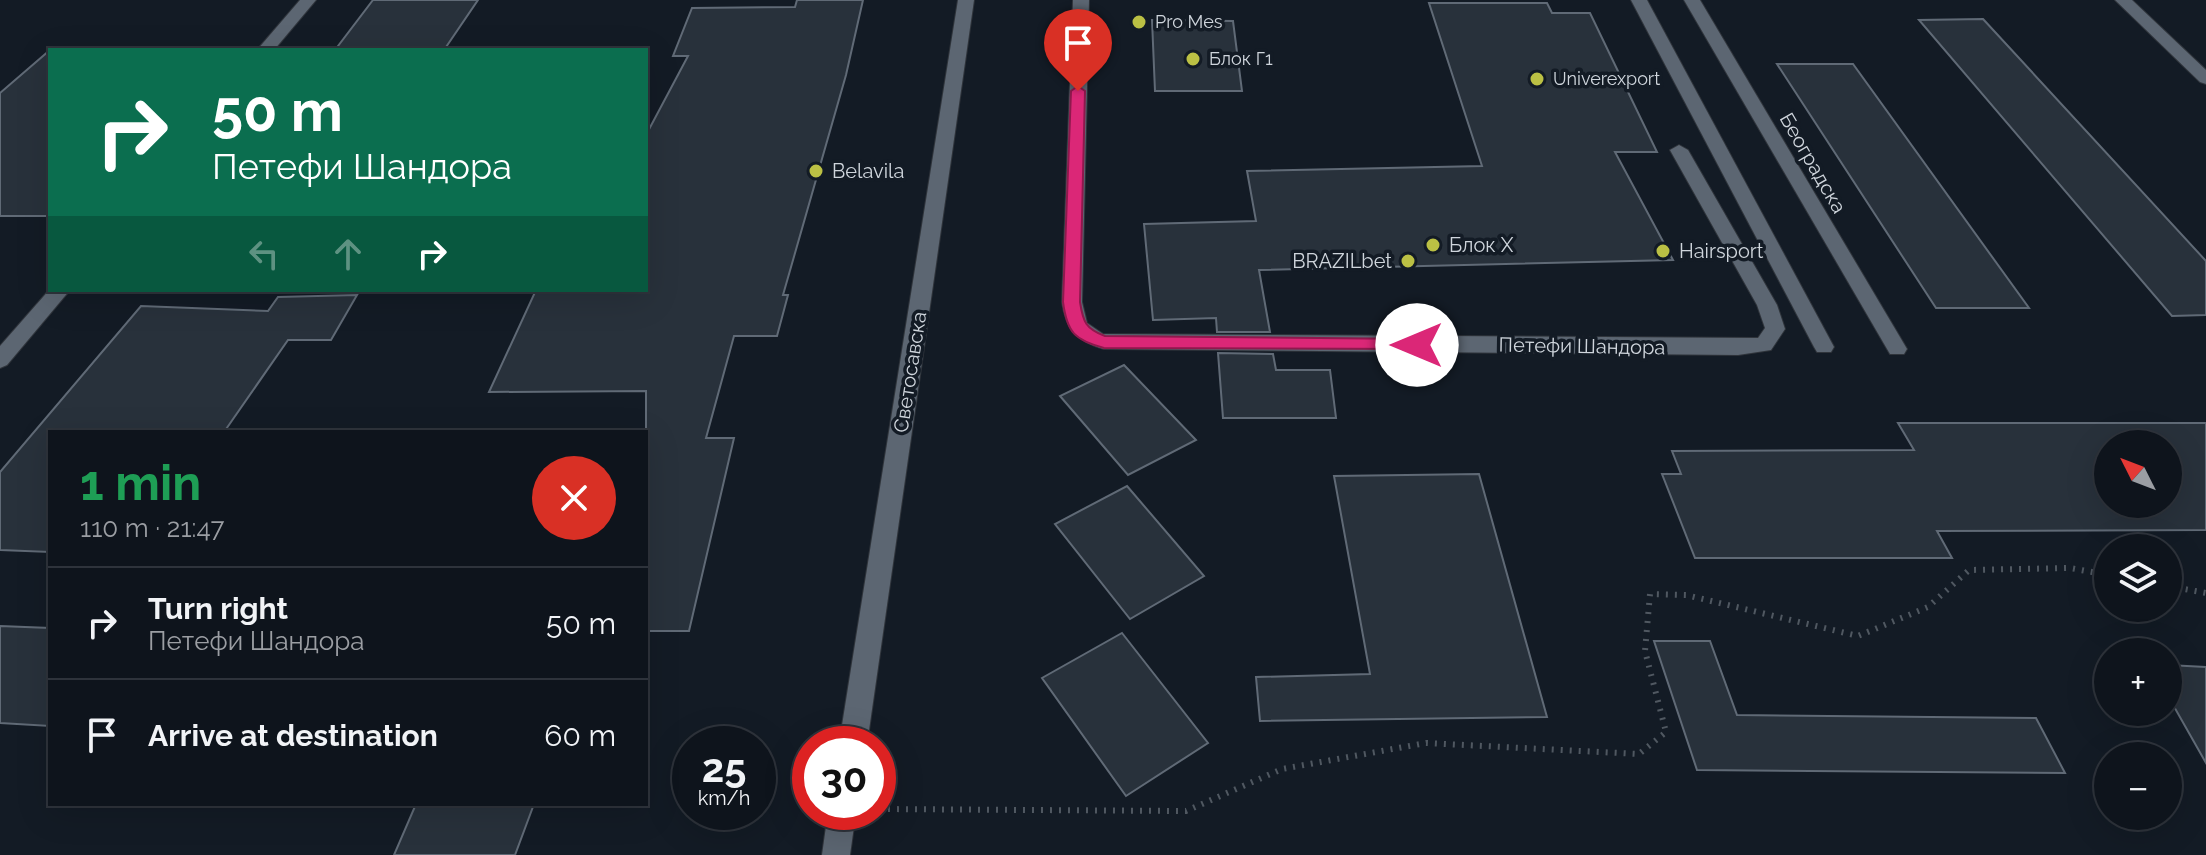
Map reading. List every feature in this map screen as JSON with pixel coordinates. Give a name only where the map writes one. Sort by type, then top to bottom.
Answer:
[{"type":"street","points":[[267,48],[308,0]]},
{"type":"street","name":"Светосавска","points":[[856,726],[966,0]]},
{"type":"street","name":"Петефи Шандора","points":[[1081,0],[1072,302],[1074,320],[1084,335],[1104,342],[1738,348],[1764,345],[1775,329],[1767,305],[1679,150]]},
{"type":"street","points":[[1639,0],[1824,347]]},
{"type":"street","name":"Београдска","points":[[1692,0],[1897,349]]},
{"type":"street","points":[[2123,0],[2206,79]]},
{"type":"street","points":[[0,360],[58,292]]},
{"type":"street","points":[[836,855],[839,830]]},
{"type":"path","points":[[896,809],[1186,811],[1282,769],[1426,743],[1639,754],[1666,732],[1645,651],[1650,594],[1686,595],[1858,636],[1928,607],[1969,570],[2070,568],[2094,572]]},
{"type":"path","points":[[2182,589],[2206,593]]},
{"type":"building","points":[[373,0],[478,0],[445,48],[337,48]]},
{"type":"building","points":[[797,0],[863,0],[846,75],[783,295],[788,295],[777,336],[734,336],[706,438],[734,438],[689,631],[648,631],[646,391],[489,392],[535,292],[648,292],[648,131],[688,56],[673,56],[692,8],[795,7]]},
{"type":"building","points":[[1429,3],[1547,3],[1552,13],[1590,13],[1657,152],[1615,152],[1673,260],[1259,270],[1270,332],[1217,332],[1216,318],[1153,320],[1144,224],[1256,221],[1247,171],[1482,166]]},
{"type":"building","points":[[1983,19],[2206,261],[2206,315],[2172,316],[1919,20]]},
{"type":"building","name":"Блок Г1","points":[[1152,20],[1233,21],[1242,91],[1155,91]]},
{"type":"building","points":[[48,52],[48,216],[0,216],[0,93]]},
{"type":"building","points":[[1777,64],[1853,64],[2029,308],[1936,308]]},
{"type":"building","points":[[357,295],[331,340],[288,340],[225,430],[48,430],[48,552],[0,550],[0,472],[141,306],[268,311],[278,297]]},
{"type":"building","points":[[1218,353],[1273,354],[1276,370],[1330,370],[1336,418],[1223,418]]},
{"type":"building","points":[[1124,365],[1196,440],[1128,475],[1060,396]]},
{"type":"building","points":[[1898,423],[2206,423],[2206,530],[1937,531],[1952,558],[1695,558],[1662,474],[1681,474],[1672,451],[1914,450]]},
{"type":"building","points":[[1479,474],[1547,717],[1260,721],[1256,677],[1370,674],[1334,476]]},
{"type":"building","points":[[1127,486],[1204,576],[1130,619],[1055,524]]},
{"type":"building","points":[[0,626],[48,628],[48,726],[0,723]]},
{"type":"building","points":[[1122,633],[1208,743],[1126,796],[1042,678]]},
{"type":"building","points":[[1654,641],[1710,641],[1737,715],[2036,718],[2065,773],[1697,770]]},
{"type":"building","points":[[2182,666],[2206,667],[2206,763],[2182,721]]},
{"type":"building","points":[[415,806],[533,806],[515,855],[394,855]]},
{"type":"place","name":"Pro Mes","points":[[1139,22]]},
{"type":"place","name":"Блок Г1","points":[[1193,59]]},
{"type":"place","name":"Univerexport","points":[[1537,79]]},
{"type":"place","name":"Belavila","points":[[816,171]]},
{"type":"place","name":"Блок Х","points":[[1433,245]]},
{"type":"place","name":"Hairsport","points":[[1663,251]]},
{"type":"place","name":"BRAZILbet","points":[[1408,261]]},
{"type":"route","points":[[1078,91],[1072,302],[1074,320],[1084,335],[1104,342],[1417,345]]}]
